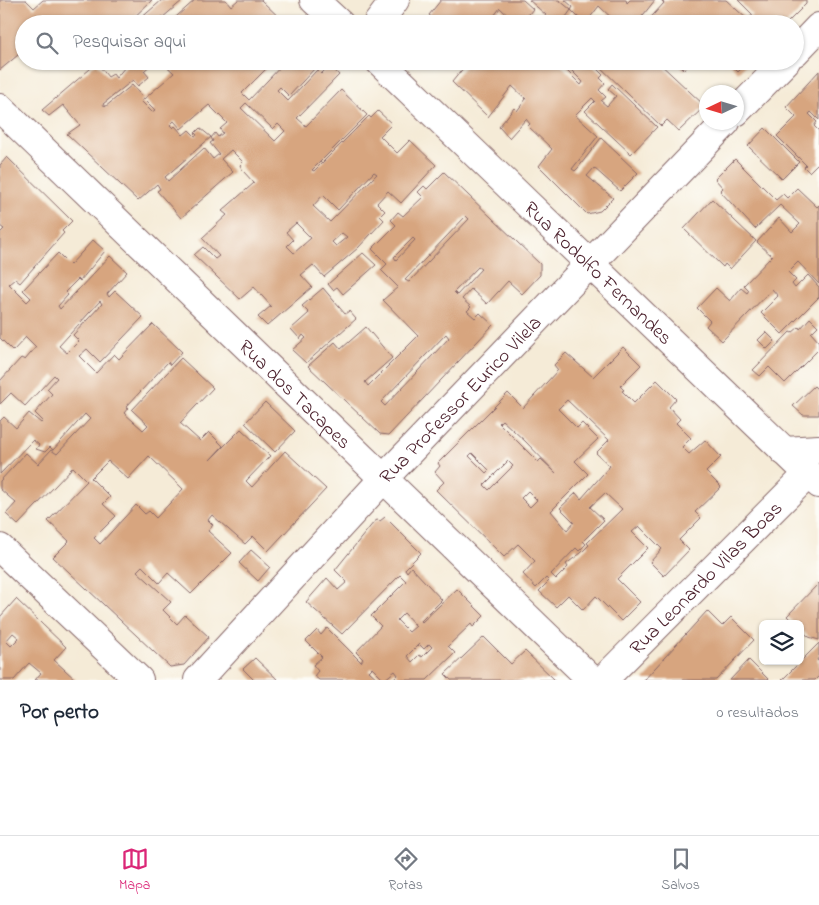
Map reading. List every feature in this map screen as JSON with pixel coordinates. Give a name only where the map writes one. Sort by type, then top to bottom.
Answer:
[{"type":"street","points":[[314,0],[330,15]]},
{"type":"street","points":[[384,15],[395,0]]},
{"type":"street","points":[[804,43],[819,27]]},
{"type":"street","name":"Rua Rodolfo Fernandes","points":[[388,70],[588,264],[814,479]]},
{"type":"street","points":[[744,104],[777,70]]},
{"type":"street","name":"Rua dos Tacapes","points":[[0,108],[592,680]]},
{"type":"street","name":"Rua Professor Eurico Vilela","points":[[198,680],[384,478],[718,130]]},
{"type":"street","points":[[784,451],[819,449]]},
{"type":"street","name":"Rua Leonardo Vilas Boas","points":[[603,680],[814,479]]},
{"type":"street","points":[[0,548],[139,680]]},
{"type":"building","points":[[0,0],[26,0],[34,8],[43,0],[152,0],[136,15],[15,15],[15,58],[0,70]]},
{"type":"building","points":[[162,0],[183,0],[166,15],[145,15]]},
{"type":"building","points":[[195,0],[226,0],[231,6],[238,0],[261,0],[277,15],[178,15]]},
{"type":"building","points":[[441,0],[523,0],[533,9],[528,15],[507,15],[500,8],[495,15],[429,15]]},
{"type":"building","points":[[529,0],[559,0],[571,10],[567,15],[546,15]]},
{"type":"building","points":[[565,0],[626,0],[627,3],[630,0],[655,0],[643,15],[608,15],[599,6],[592,15],[576,15],[571,10],[573,7]]},
{"type":"building","points":[[661,0],[726,0],[743,15],[653,15],[664,3]]},
{"type":"building","points":[[738,0],[806,0],[806,4],[795,15],[753,15]]},
{"type":"building","points":[[89,70],[102,70],[108,77],[113,74],[116,78],[123,70],[145,70],[149,77],[138,86],[133,80],[103,104],[105,107],[132,85],[144,99],[174,73],[171,70],[265,70],[242,93],[249,100],[277,70],[313,70],[289,96],[280,87],[277,90],[288,101],[317,70],[321,74],[325,70],[334,70],[339,75],[297,118],[306,126],[341,90],[367,115],[312,170],[314,171],[369,116],[371,118],[378,111],[392,124],[380,136],[397,153],[410,140],[436,165],[401,203],[388,191],[377,203],[385,211],[380,216],[384,220],[358,248],[324,277],[313,265],[301,275],[312,287],[267,326],[258,317],[271,306],[254,287],[240,299],[194,255],[203,247],[215,259],[219,256],[202,238],[227,215],[222,211],[254,183],[243,171],[240,165],[243,162],[231,150],[221,159],[233,172],[181,218],[157,191],[160,189],[157,184],[138,201],[67,134],[80,125],[63,105],[49,116],[42,110]],"holes":[[[144,99],[155,110],[152,112],[141,101]],[[246,103],[273,129],[278,124],[285,131],[275,141],[241,108]],[[209,105],[227,123],[220,129],[223,133],[218,137],[215,133],[211,138],[213,141],[210,143],[219,154],[213,159],[204,148],[168,181],[165,177],[211,137],[200,128],[195,133],[197,135],[195,136],[189,130],[183,135],[175,126],[173,128],[170,125],[174,121],[181,129]],[[374,172],[377,174],[330,222],[313,206],[323,195],[338,210]],[[296,223],[311,238],[294,253],[287,246],[293,240],[286,232]],[[342,233],[347,237],[336,246],[332,242]]]},
{"type":"building","points":[[462,70],[566,70],[581,85],[583,82],[571,70],[598,70],[603,75],[600,78],[605,83],[599,90],[606,97],[601,101],[607,106],[616,96],[608,89],[612,84],[657,127],[631,154],[585,111],[595,101],[592,98],[575,115],[598,136],[572,169],[575,171],[578,168],[601,138],[638,173],[620,191],[594,168],[587,176],[613,198],[600,211],[587,214],[539,166],[552,149],[528,126],[530,124],[526,119],[509,138],[499,127],[514,108],[517,111],[526,99],[512,86],[488,117],[452,82]]},
{"type":"building","points":[[603,70],[667,70],[699,100],[699,112],[679,131],[667,120],[661,126]]},
{"type":"building","points":[[819,71],[819,120],[811,112],[809,114],[817,122],[814,126],[819,131],[819,165],[817,164],[809,172],[804,167],[806,165],[777,136],[796,117],[786,107]]},
{"type":"building","points":[[765,128],[799,162],[782,179],[748,146]]},
{"type":"building","points":[[7,157],[72,221],[62,231],[64,233],[20,283],[15,279],[9,284],[27,302],[31,298],[23,290],[58,253],[70,265],[93,240],[105,251],[80,281],[78,279],[65,292],[68,295],[58,306],[60,309],[110,256],[127,272],[107,294],[109,297],[115,291],[143,317],[100,362],[87,349],[79,356],[96,373],[114,354],[119,359],[153,324],[182,352],[170,365],[168,362],[126,407],[128,408],[124,413],[143,430],[148,425],[132,410],[181,358],[213,388],[180,423],[200,441],[209,432],[223,446],[210,460],[241,429],[270,456],[246,481],[252,487],[285,451],[326,489],[268,551],[253,536],[245,544],[212,515],[208,520],[213,525],[208,531],[232,553],[191,594],[168,573],[159,583],[142,566],[137,571],[171,602],[163,610],[177,624],[185,615],[209,637],[184,665],[170,667],[53,557],[69,541],[48,521],[87,481],[73,467],[18,525],[6,514],[16,503],[0,489],[0,481],[26,453],[38,464],[51,450],[57,454],[90,419],[85,414],[53,450],[50,447],[45,452],[36,449],[39,445],[33,440],[0,474],[0,421],[4,417],[16,428],[29,413],[41,423],[43,421],[35,413],[52,394],[47,389],[57,378],[54,375],[25,406],[11,393],[0,404],[0,381],[21,358],[25,360],[36,347],[26,337],[13,351],[0,338],[0,233],[4,229],[0,226],[0,165]],"holes":[[[100,301],[102,304],[73,335],[79,341],[67,353],[59,346]],[[149,456],[183,489],[156,518],[149,511],[145,514],[136,505],[100,544],[94,538],[116,516],[103,504],[110,497],[91,478],[108,461],[128,479]]]},
{"type":"building","points":[[735,159],[776,200],[783,194],[787,198],[797,188],[817,207],[819,205],[819,284],[798,262],[788,272],[796,280],[792,284],[795,288],[808,275],[819,287],[819,297],[782,334],[761,313],[778,296],[772,289],[722,341],[706,326],[710,321],[697,308],[716,288],[730,301],[741,288],[747,293],[749,290],[744,285],[772,256],[757,242],[779,218],[792,232],[800,224],[780,205],[755,229],[720,191],[723,188],[715,179]]},
{"type":"building","points":[[444,172],[540,264],[540,275],[522,294],[508,281],[487,304],[471,289],[462,299],[471,307],[467,311],[475,318],[480,313],[493,325],[389,435],[380,434],[308,366],[335,342],[341,349],[366,327],[392,358],[365,382],[368,386],[418,336],[383,300],[398,287],[381,270],[387,264],[372,249],[396,225],[391,220],[398,212],[403,216],[423,197],[418,192],[424,186],[427,189]],"holes":[[[466,216],[469,219],[409,282],[405,280]],[[413,238],[415,240],[396,260],[394,257]],[[478,267],[481,269],[457,295],[454,292]],[[446,334],[449,338],[385,406],[381,402]]]},
{"type":"building","points":[[712,199],[756,241],[730,269],[725,264],[723,267],[684,229]]},
{"type":"building","points":[[363,253],[376,265],[343,294],[337,287],[333,290],[328,284]]},
{"type":"building","points":[[323,288],[345,314],[349,311],[356,319],[306,363],[292,350],[306,338],[303,335],[300,339],[291,329],[309,313],[302,306]]},
{"type":"building","points":[[810,318],[818,326],[811,333],[819,342],[819,349],[785,383],[769,367],[760,376],[753,370],[790,332],[792,333],[799,327],[800,329]]},
{"type":"building","points":[[766,332],[775,341],[767,349],[758,340]]},
{"type":"building","points":[[623,347],[641,365],[620,386],[624,390],[622,391],[634,403],[657,380],[676,399],[669,407],[680,419],[676,423],[691,438],[682,447],[689,454],[705,440],[721,457],[706,472],[721,487],[695,512],[701,518],[679,540],[689,550],[664,576],[650,562],[662,549],[639,526],[632,532],[648,548],[617,579],[640,602],[621,621],[596,596],[583,610],[568,595],[556,607],[539,591],[549,581],[546,578],[536,588],[523,574],[535,561],[518,544],[504,557],[436,490],[444,482],[435,472],[440,466],[438,463],[508,393],[523,408],[558,370],[554,365],[566,353],[593,377]],"holes":[[[567,400],[609,440],[596,453],[610,466],[581,499],[576,493],[560,508],[574,522],[567,530],[551,511],[588,474],[575,461],[598,439],[582,423],[577,428],[558,409]],[[502,420],[556,473],[541,459],[538,462],[499,423]],[[472,453],[489,470],[486,473],[469,456]],[[508,461],[513,466],[489,490],[484,485]],[[528,491],[537,500],[530,507],[521,498]],[[605,493],[622,509],[587,543],[589,545],[581,553],[566,564],[568,567],[556,579],[551,574],[576,548],[579,551],[586,544],[583,541],[604,520],[590,507]]]},
{"type":"building","points":[[814,386],[819,391],[819,415],[803,415],[793,406]]},
{"type":"building","points":[[265,402],[295,431],[275,452],[245,423]]},
{"type":"building","points":[[385,517],[421,553],[405,569],[407,572],[411,567],[442,600],[422,622],[457,589],[484,616],[473,627],[471,624],[448,646],[455,653],[427,680],[393,680],[398,675],[395,671],[384,680],[372,668],[369,671],[379,680],[319,680],[314,676],[318,671],[313,665],[322,657],[306,641],[317,630],[321,635],[327,628],[361,662],[363,659],[356,652],[381,626],[371,616],[406,581],[400,575],[342,634],[306,602],[327,578],[338,590],[347,582],[335,570],[374,522],[380,521]],"holes":[[[404,613],[416,626],[409,632],[397,620]],[[419,644],[424,649],[429,644],[432,647],[422,657],[419,655],[412,662],[407,656]]]},
{"type":"building","points":[[251,550],[270,567],[258,581],[239,563]]},
{"type":"building","points":[[819,583],[819,640],[809,637],[804,633],[804,620],[791,620],[787,616]]},
{"type":"building","points":[[16,599],[66,647],[54,660],[76,680],[35,680],[41,673],[29,663],[14,680],[0,680],[0,617]],"holes":[[[13,633],[19,638],[11,646],[6,641]]]},
{"type":"building","points":[[707,611],[722,626],[731,617],[754,640],[716,680],[644,680]]},
{"type":"building","points":[[484,637],[511,664],[525,651],[555,680],[451,680],[445,674]]},
{"type":"building","points":[[819,643],[819,657],[817,660],[819,662],[819,676],[815,680],[782,680],[797,665],[804,665],[804,658]]},
{"type":"building","points":[[255,658],[278,680],[254,680],[243,669]]},
{"type":"building","points":[[749,660],[769,680],[730,680]]}]
